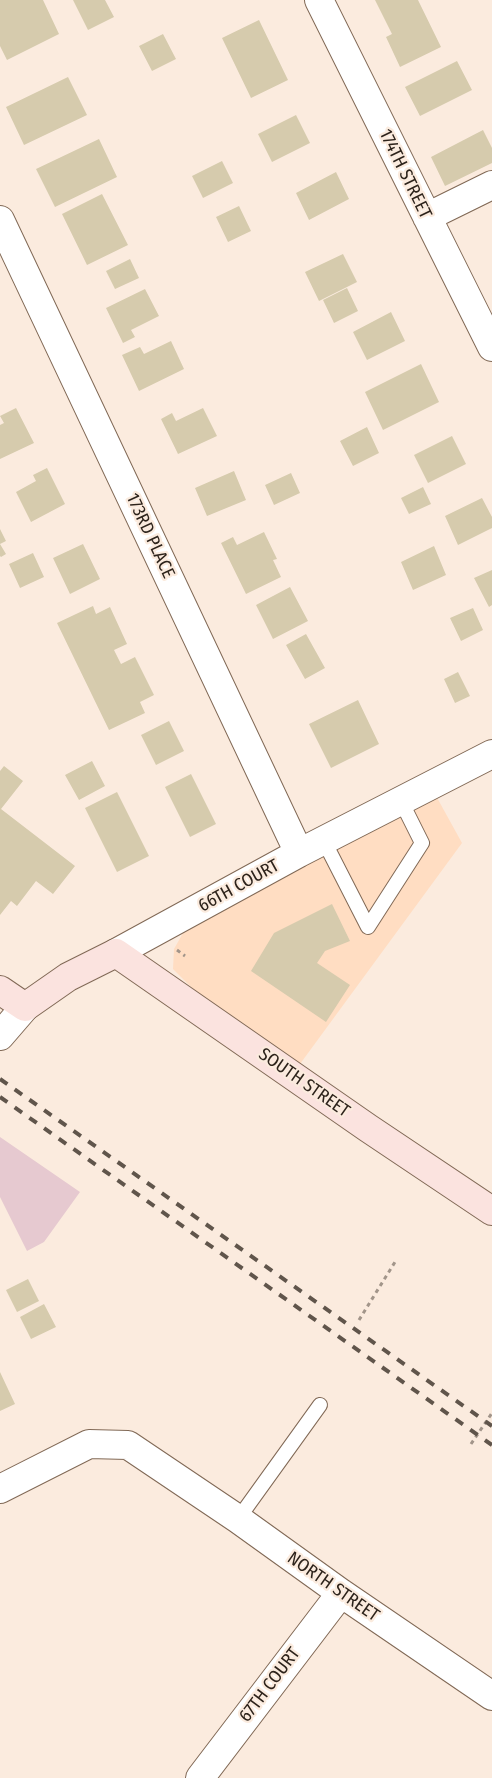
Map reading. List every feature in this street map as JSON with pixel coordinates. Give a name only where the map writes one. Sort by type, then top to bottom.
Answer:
[{"type":"street","name":"174TH STREET","points":[[319,0],[492,347]]},
{"type":"street","points":[[427,217],[492,184]]},
{"type":"street","name":"173RD PLACE","points":[[0,220],[299,853]]},
{"type":"street","name":"66TH COURT","points":[[0,1036],[25,1007],[68,977],[116,953],[299,853],[492,754]]},
{"type":"street","name":"SOUTH STREET","points":[[116,953],[368,1128],[492,1211]]},
{"type":"street","points":[[0,990],[25,1007]]},
{"type":"street","name":"NORTH STREET","points":[[0,1489],[89,1444],[128,1445],[238,1519],[341,1593],[492,1696]]},
{"type":"street","name":"67TH COURT","points":[[200,1778],[341,1593]]},
{"type":"lane","points":[[324,841],[368,927],[422,843],[401,801]]},
{"type":"lane","points":[[238,1519],[320,1405]]},
{"type":"path","points":[[359,1320],[395,1262]]},
{"type":"path","points":[[471,1444],[492,1413]]},
{"type":"shaded area","points":[[435,794],[462,843],[300,1064],[196,992],[173,969],[174,949],[183,933]]},
{"type":"shaded area","points":[[0,1137],[80,1192],[44,1242],[27,1251],[0,1197]]},
{"type":"building","points":[[0,0],[43,0],[59,34],[7,60],[0,46]]},
{"type":"building","points":[[73,0],[105,0],[114,17],[88,30]]},
{"type":"building","points":[[375,0],[418,0],[441,47],[400,67],[386,37],[392,34]]},
{"type":"building","points":[[259,20],[288,80],[251,98],[222,38]]},
{"type":"building","points":[[163,34],[176,59],[152,71],[139,46]]},
{"type":"building","points":[[457,61],[472,90],[420,116],[405,87]]},
{"type":"building","points":[[68,77],[87,115],[24,145],[6,107]]},
{"type":"building","points":[[296,115],[310,143],[272,162],[258,134]]},
{"type":"building","points":[[483,130],[492,148],[492,163],[445,186],[431,157]]},
{"type":"building","points":[[99,139],[117,177],[55,207],[36,169]]},
{"type":"building","points":[[222,161],[233,183],[203,198],[192,176]]},
{"type":"building","points":[[336,172],[349,199],[309,220],[296,193]]},
{"type":"building","points":[[102,194],[128,245],[87,265],[62,214]]},
{"type":"building","points":[[239,206],[251,231],[228,242],[216,217]]},
{"type":"building","points":[[343,254],[357,282],[319,301],[305,272]]},
{"type":"building","points":[[130,259],[139,278],[115,289],[106,271]]},
{"type":"building","points":[[347,288],[358,311],[334,323],[323,300]]},
{"type":"building","points":[[145,289],[159,316],[131,330],[135,337],[123,343],[106,308]]},
{"type":"building","points":[[391,312],[405,341],[367,360],[353,332]]},
{"type":"building","points":[[171,341],[184,369],[139,391],[122,355],[140,347],[144,354]]},
{"type":"building","points":[[421,364],[439,402],[383,430],[365,392]]},
{"type":"building","points":[[16,408],[34,443],[0,459],[0,425],[4,423],[0,416]]},
{"type":"building","points":[[203,408],[217,436],[178,454],[161,419],[172,413],[176,421]]},
{"type":"building","points":[[367,427],[379,453],[353,466],[340,441]]},
{"type":"building","points":[[452,436],[466,464],[428,483],[414,455]]},
{"type":"building","points":[[47,468],[65,504],[31,522],[16,492],[36,481],[33,475]]},
{"type":"building","points":[[234,471],[246,500],[207,516],[195,488]]},
{"type":"building","points":[[291,473],[300,493],[274,505],[265,485]]},
{"type":"building","points":[[423,487],[431,504],[409,514],[401,498]]},
{"type":"building","points":[[482,498],[492,517],[492,528],[458,545],[445,516]]},
{"type":"building","points":[[0,529],[6,541],[0,544]]},
{"type":"building","points":[[264,532],[277,559],[273,560],[281,577],[246,594],[221,543],[233,537],[237,545]]},
{"type":"building","points":[[0,544],[6,554],[1,557],[0,556]]},
{"type":"building","points":[[83,544],[100,579],[70,594],[53,558]]},
{"type":"building","points":[[434,546],[446,575],[413,590],[401,562]]},
{"type":"building","points":[[33,553],[44,577],[20,588],[9,564]]},
{"type":"building","points":[[492,570],[492,605],[489,607],[474,578]]},
{"type":"building","points":[[290,587],[308,621],[273,639],[256,605]]},
{"type":"building","points":[[93,606],[96,614],[110,607],[127,644],[114,650],[121,664],[135,657],[154,695],[140,702],[145,713],[109,730],[57,623]]},
{"type":"building","points":[[473,608],[483,630],[461,641],[450,618]]},
{"type":"building","points":[[306,634],[325,668],[305,679],[286,645]]},
{"type":"building","points":[[458,672],[470,696],[455,703],[444,679]]},
{"type":"building","points":[[358,700],[379,744],[331,768],[309,724]]},
{"type":"building","points":[[169,721],[184,751],[156,765],[141,735]]},
{"type":"building","points":[[92,761],[105,786],[79,800],[65,775]]},
{"type":"building","points":[[4,766],[23,781],[1,809],[75,866],[53,894],[36,881],[17,906],[11,901],[0,915],[0,771]]},
{"type":"building","points":[[191,774],[216,824],[190,837],[165,787]]},
{"type":"building","points":[[117,792],[149,856],[117,872],[85,808]]},
{"type":"building","points":[[332,904],[350,941],[325,951],[317,963],[350,985],[326,1022],[251,971],[274,933]]},
{"type":"building","points":[[28,1279],[39,1301],[17,1312],[6,1290]]},
{"type":"building","points":[[44,1304],[56,1327],[31,1339],[20,1317]]},
{"type":"building","points":[[0,1372],[15,1404],[0,1411]]},
{"type":"railway","points":[[0,1079],[492,1426]]},
{"type":"railway","points":[[0,1097],[492,1445]]}]
